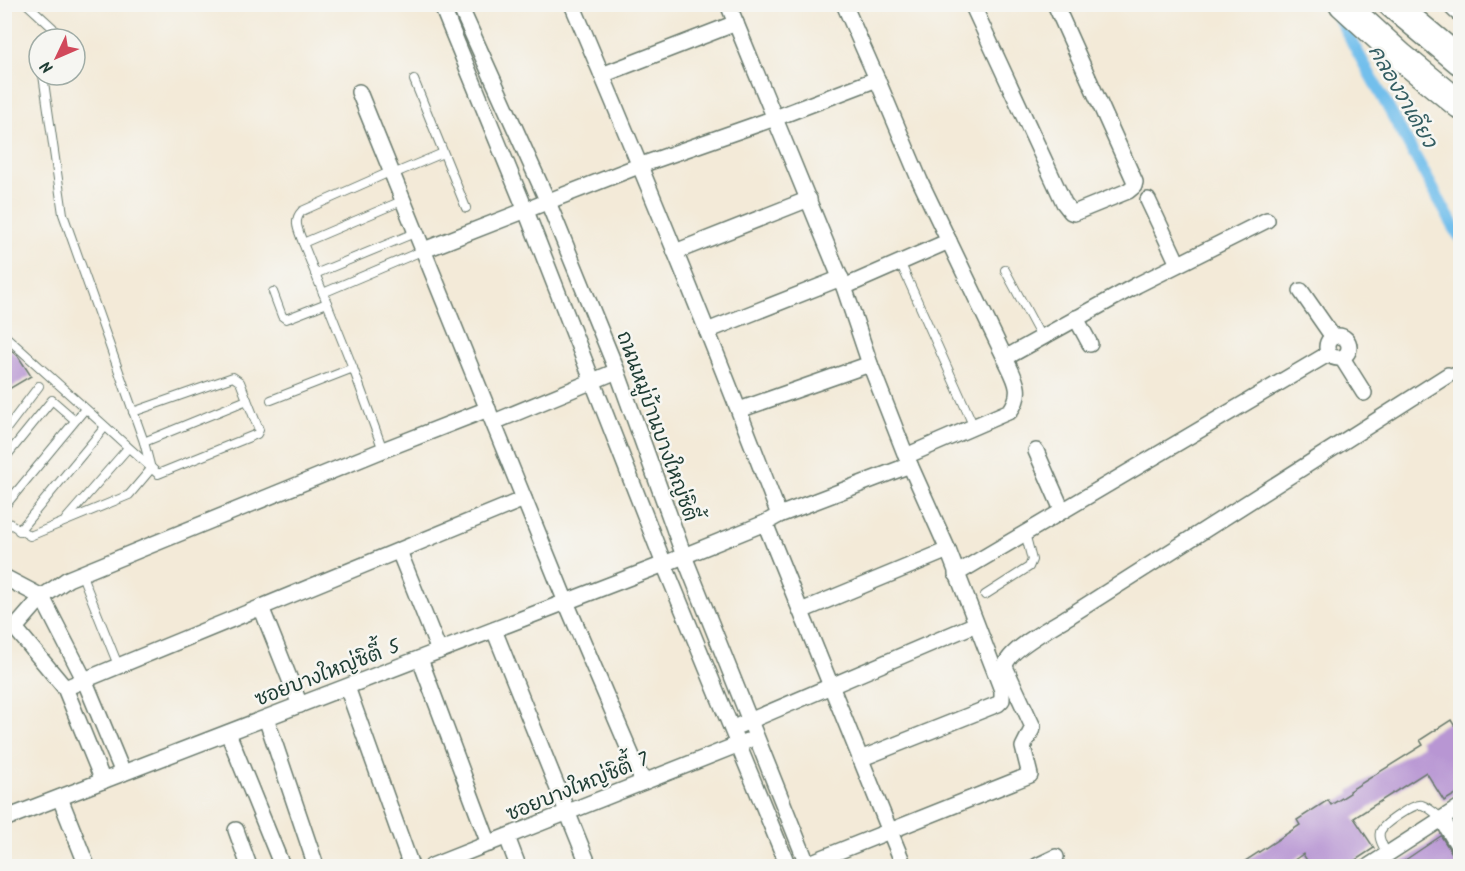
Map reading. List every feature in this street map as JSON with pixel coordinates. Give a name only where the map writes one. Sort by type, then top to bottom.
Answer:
[{"type":"highway","points":[[1331,4],[1461,105]]},
{"type":"highway","points":[[1343,4],[1400,56]]},
{"type":"highway","points":[[1392,4],[1461,61]]},
{"type":"street","points":[[441,4],[594,381],[664,564],[788,867]]},
{"type":"street","name":"ถนนหมู่บ้านบางใหญ่ซิตี้","points":[[459,4],[548,202],[617,371],[684,556],[807,865]]},
{"type":"street","points":[[572,4],[640,165],[779,515]]},
{"type":"street","points":[[728,4],[809,199],[842,283],[870,364],[908,460],[948,550],[1002,690],[1002,700],[979,712],[860,759]]},
{"type":"street","points":[[844,4],[920,181],[1005,358],[1178,264],[1267,220]]},
{"type":"street","points":[[972,4],[1064,203],[1074,213],[1128,190],[1134,186],[1135,182],[1055,4]]},
{"type":"street","points":[[602,75],[736,23]]},
{"type":"street","points":[[424,250],[640,165],[775,118],[877,79]]},
{"type":"street","points":[[359,92],[566,602],[643,782]]},
{"type":"street","points":[[675,252],[809,199]]},
{"type":"street","points":[[1148,200],[1178,264]]},
{"type":"street","points":[[707,331],[900,262],[949,240]]},
{"type":"street","points":[[1301,291],[1333,337],[1326,344],[1364,393]]},
{"type":"street","points":[[1076,318],[1090,344]]},
{"type":"street","points":[[956,574],[1062,510],[1335,356]]},
{"type":"street","name":"ซอยบางใหญ่ซิตี้ 5","points":[[4,819],[664,564],[765,523],[908,460],[1010,411],[1019,396],[1018,388],[1005,358]]},
{"type":"street","points":[[739,410],[870,364]]},
{"type":"street","points":[[103,781],[65,688],[10,625],[42,597],[81,573],[383,450],[491,416],[617,371]]},
{"type":"street","points":[[807,865],[1030,775],[1023,747],[1034,727],[1005,667],[1005,661],[1009,657],[1448,375]]},
{"type":"street","points":[[1036,451],[1062,510]]},
{"type":"street","points":[[65,688],[524,499]]},
{"type":"street","points":[[765,523],[904,867]]},
{"type":"street","points":[[801,611],[948,550]]},
{"type":"street","points":[[399,551],[439,651]]},
{"type":"street","points":[[4,577],[42,597],[84,679],[123,773]]},
{"type":"street","points":[[261,607],[300,705]]},
{"type":"street","points":[[732,728],[976,624]]},
{"type":"street","points":[[494,630],[589,867]]},
{"type":"street","points":[[420,658],[489,844]]},
{"type":"street","points":[[347,687],[411,867]]},
{"type":"street","points":[[266,718],[316,867]]},
{"type":"street","points":[[228,733],[282,867]]},
{"type":"street","name":"ซอยบางใหญ่ซิตี้ 7","points":[[432,867],[756,737]]},
{"type":"street","points":[[60,798],[87,867]]},
{"type":"street","points":[[1369,867],[1461,807]]},
{"type":"street","points":[[1442,819],[1461,849]]},
{"type":"street","points":[[236,830],[249,867]]},
{"type":"street","points":[[507,837],[518,867]]},
{"type":"street","points":[[1037,867],[1056,857]]},
{"type":"lane","points":[[27,4],[52,27]]},
{"type":"lane","points":[[414,80],[466,208]]},
{"type":"lane","points":[[45,87],[63,214],[144,442],[151,469]]},
{"type":"lane","points":[[383,450],[303,243],[296,222],[297,216],[302,211],[443,153]]},
{"type":"lane","points":[[303,243],[404,200]]},
{"type":"lane","points":[[315,274],[417,232]]},
{"type":"lane","points":[[323,292],[424,250]]},
{"type":"lane","points":[[900,262],[974,428]]},
{"type":"lane","points":[[1005,270],[1041,337]]},
{"type":"lane","points":[[273,292],[282,316],[286,319],[327,303]]},
{"type":"lane","points":[[4,336],[158,474],[257,434],[259,430],[240,382],[233,377],[133,412]]},
{"type":"lane","points":[[271,400],[353,368]]},
{"type":"lane","points":[[4,432],[39,386]]},
{"type":"lane","points":[[4,459],[52,400],[75,420]]},
{"type":"lane","points":[[144,442],[247,400]]},
{"type":"lane","points":[[4,507],[85,409]]},
{"type":"lane","points":[[19,531],[105,427]]},
{"type":"lane","points":[[63,522],[128,448]]},
{"type":"lane","points":[[4,520],[30,536],[129,495],[151,469]]},
{"type":"lane","points":[[985,595],[1029,567],[1032,560],[1025,533]]},
{"type":"lane","points":[[81,573],[118,665]]},
{"type":"lane","points":[[1387,854],[1380,836],[1381,831],[1385,825],[1413,807],[1425,806],[1442,819]]},
{"type":"building","points":[[4,344],[18,356],[31,376],[4,392]]},
{"type":"building","points":[[1451,720],[1454,725],[1461,721],[1461,791],[1444,801],[1426,772],[1354,818],[1374,848],[1345,867],[1311,867],[1303,854],[1284,867],[1236,867],[1300,825],[1297,820],[1328,800],[1331,805],[1350,793],[1349,791],[1423,745],[1420,740]]},
{"type":"building","points":[[1441,836],[1461,867],[1395,867],[1420,850]]},
{"type":"waterway","name":"คลองวาเดียว","points":[[1329,4],[1460,238]]}]
